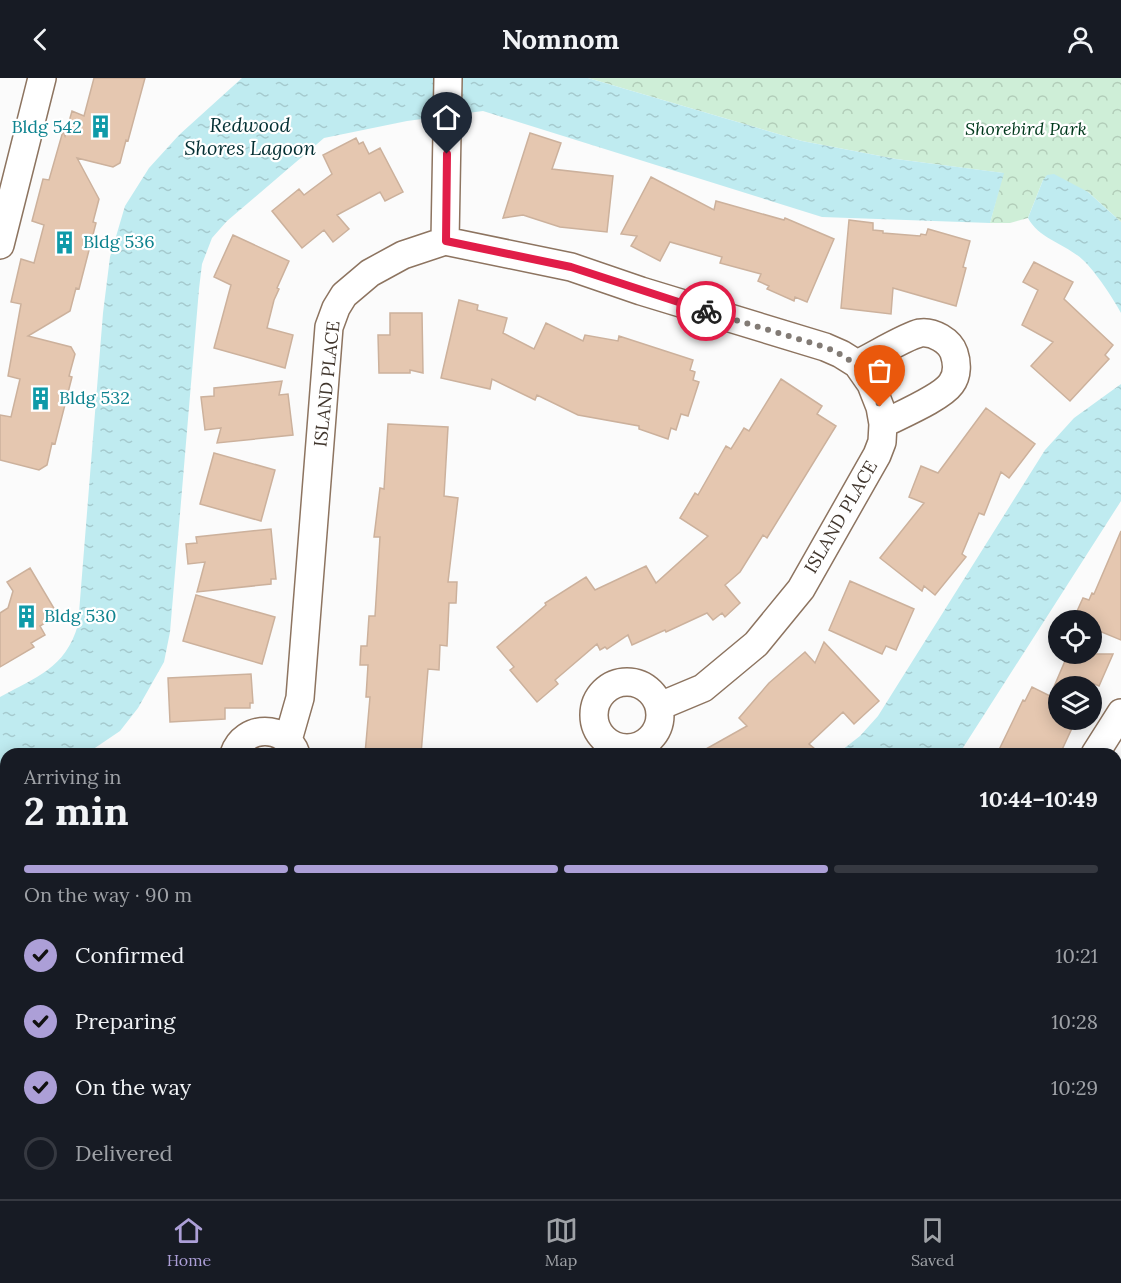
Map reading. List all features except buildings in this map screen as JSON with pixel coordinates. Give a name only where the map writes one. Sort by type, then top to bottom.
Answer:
[{"type":"street","points":[[0,245],[42,78]]},
{"type":"street","points":[[446,241],[448,78]]},
{"type":"street","name":"ISLAND PLACE","points":[[292,747],[300,698],[329,327],[344,295],[370,273],[403,255],[446,241],[571,267],[641,291],[825,347],[857,364],[871,384],[884,424],[882,442],[870,470],[801,589],[756,644],[703,688],[660,706]]},
{"type":"street","points":[[857,364],[921,333],[938,337],[953,350],[957,366],[951,384],[941,393],[884,424]]},
{"type":"street","points":[[1099,748],[1121,713]]},
{"type":"street","name":"ISLAND PLACE","points":[[237,748],[241,741],[259,731],[280,734],[292,747]]},
{"type":"green space","name":"Shorebird Park","points":[[588,78],[1121,78],[1121,222],[1088,192],[1043,180],[1028,218],[1010,223],[990,223],[1003,173],[896,159],[802,141]]},
{"type":"water","name":"Redwood Shores Lagoon","points":[[242,78],[588,78],[802,141],[896,159],[1004,173],[990,223],[822,217],[483,111],[407,121],[324,138],[227,221],[212,238],[202,264],[170,632],[164,662],[138,708],[120,731],[95,748],[0,748],[0,697],[37,677],[57,662],[72,640],[78,625],[103,313],[110,257],[125,206],[149,168],[179,135]]},
{"type":"water","points":[[1054,174],[1088,192],[1121,222],[1121,313],[1104,285],[1088,265],[1076,254],[1039,231],[1028,218],[1043,180],[1047,175]]},
{"type":"water","points":[[1121,384],[1121,501],[1051,610],[1048,610],[1048,615],[963,748],[845,748],[860,736],[878,716],[1045,450],[1074,418]]},
{"type":"way so far","points":[[706,311],[825,347],[841,354],[857,364],[867,377],[880,407]]},
{"type":"place","name":"Bldg 542","points":[[100,127]]},
{"type":"place","name":"Bldg 536","points":[[65,242]]},
{"type":"place","name":"Bldg 532","points":[[41,398]]},
{"type":"place","name":"Bldg 530","points":[[26,616]]},
{"type":"route","points":[[447,154],[446,241],[571,267],[706,311]]}]
